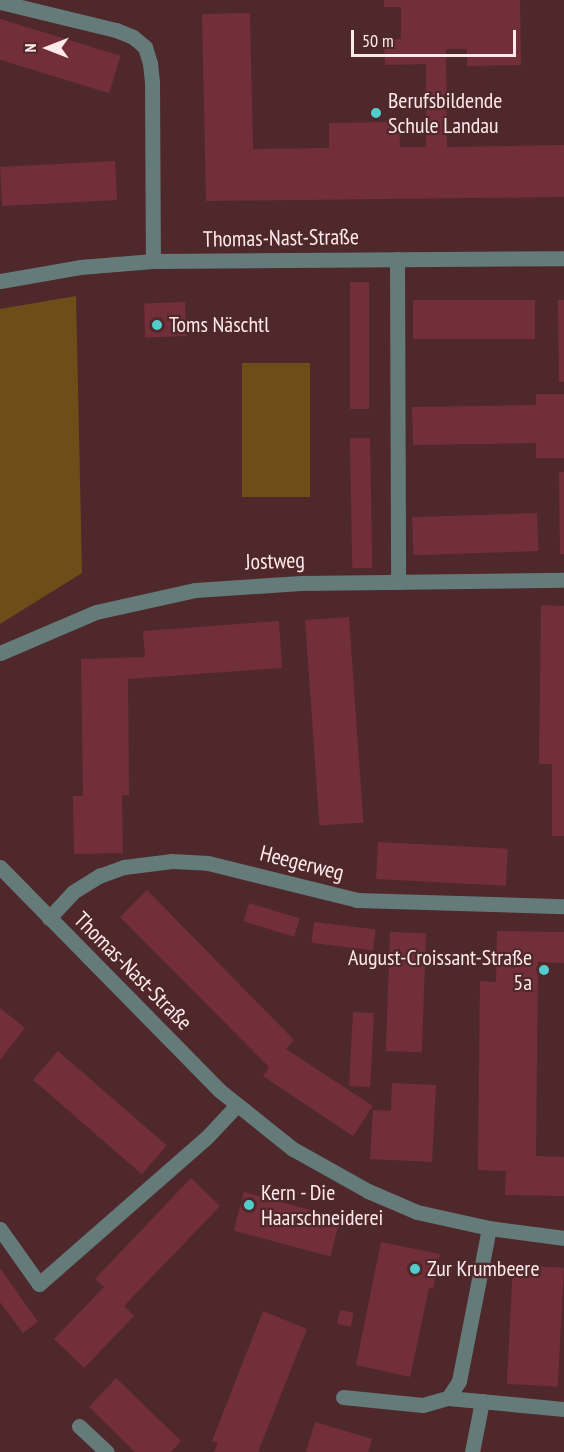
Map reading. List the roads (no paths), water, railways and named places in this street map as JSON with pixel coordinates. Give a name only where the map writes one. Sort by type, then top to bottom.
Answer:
[{"type":"street","points":[[0,2],[116,30],[134,37],[145,47],[152,82],[153,261]]},
{"type":"street","name":"Thomas-Nast-Straße","points":[[0,281],[80,267],[153,261],[564,258]]},
{"type":"street","points":[[397,259],[398,582]]},
{"type":"street","name":"Jostweg","points":[[0,653],[96,612],[195,590],[259,584],[564,580]]},
{"type":"street","name":"Heegerweg","points":[[49,918],[73,892],[99,876],[138,864],[172,861],[208,863],[357,900],[564,906]]},
{"type":"street","name":"Thomas-Nast-Straße","points":[[0,867],[236,1106],[293,1149],[368,1191],[417,1212],[489,1228],[564,1238]]},
{"type":"street","points":[[0,1229],[39,1284],[207,1137],[236,1106]]},
{"type":"street","points":[[448,1398],[459,1381],[489,1228]]},
{"type":"street","points":[[343,1397],[423,1405],[448,1398],[564,1409]]},
{"type":"street","points":[[472,1452],[482,1401]]},
{"type":"street","points":[[79,1426],[107,1452]]},
{"type":"place","name":"Berufsbildende Schule Landau","points":[[376,113]]},
{"type":"place","name":"Toms Näschtl","points":[[157,325]]},
{"type":"place","name":"August-Croissant-Straße 5a","points":[[544,970]]},
{"type":"place","name":"Kern - Die Haarschneiderei","points":[[249,1205]]},
{"type":"place","name":"Zur Krumbeere","points":[[415,1269]]}]
